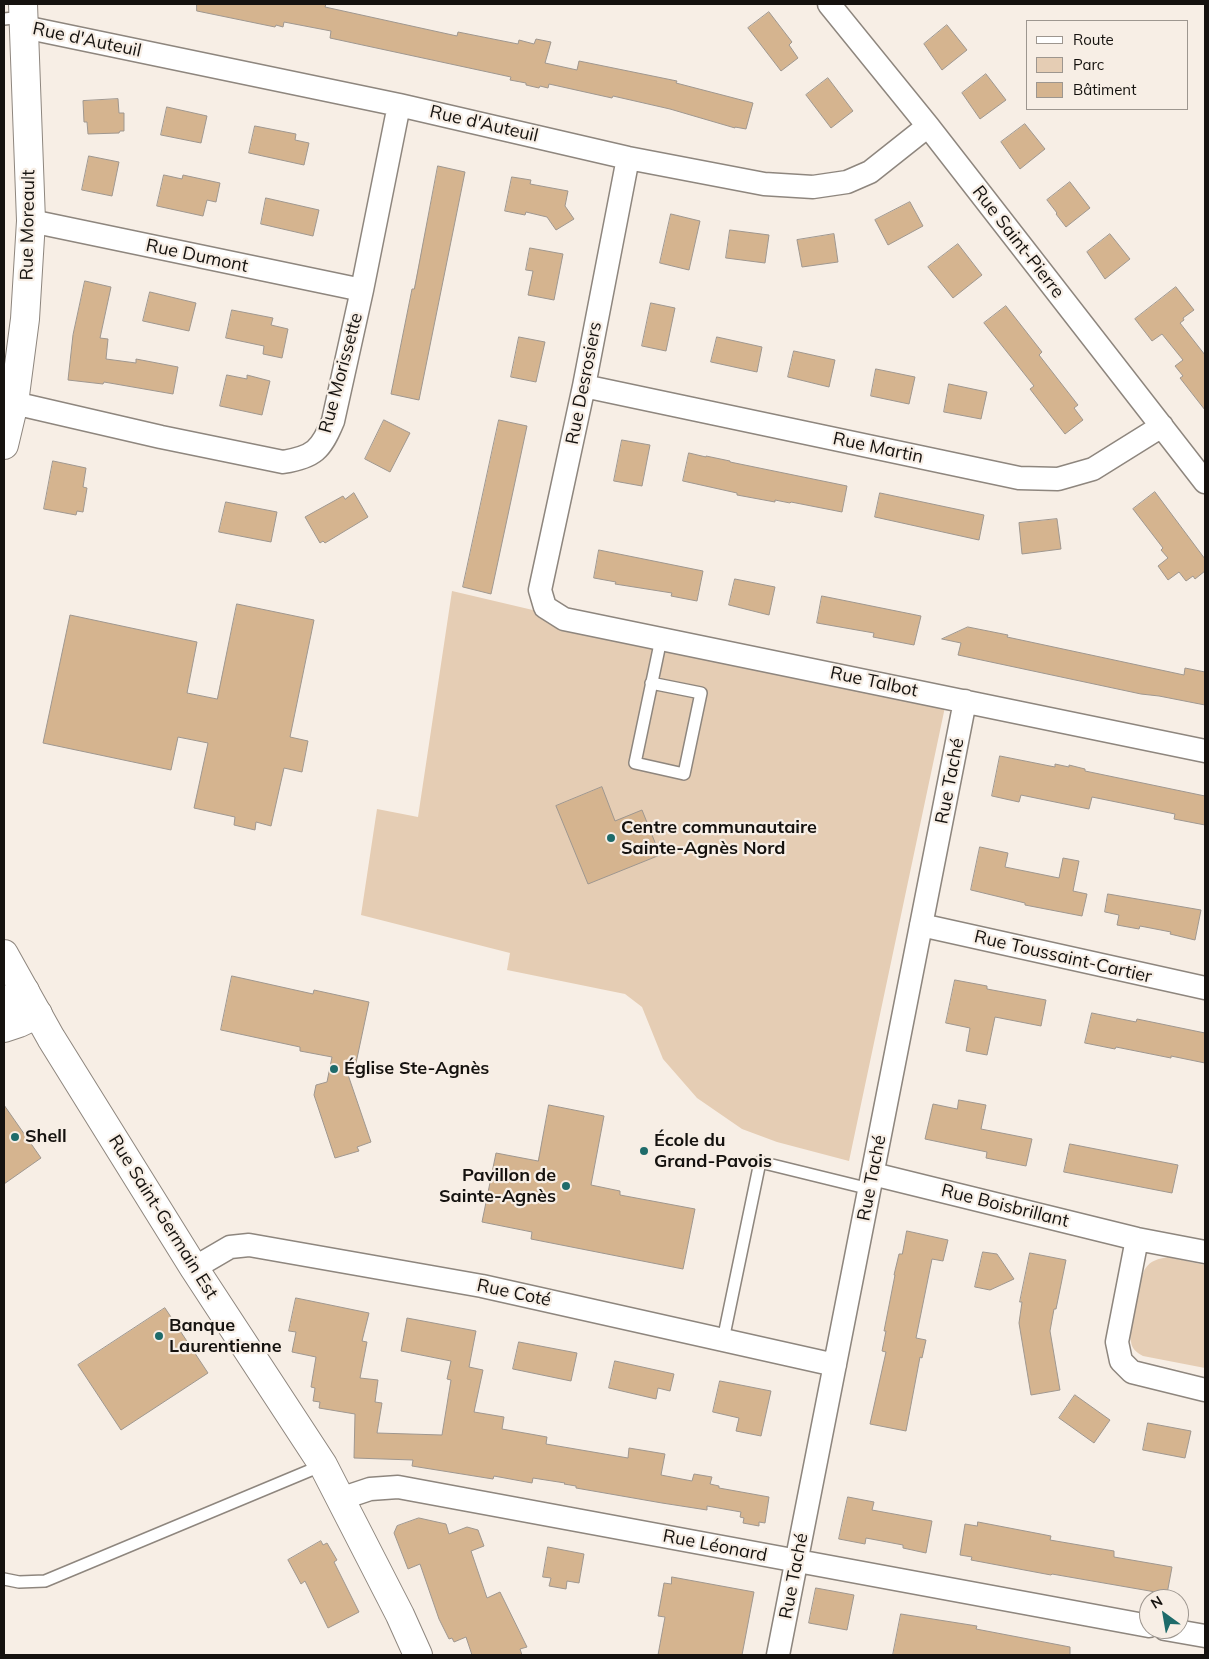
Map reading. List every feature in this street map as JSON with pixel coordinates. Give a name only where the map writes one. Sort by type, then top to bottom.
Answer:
[{"type":"street","name":"Rue Saint-Pierre","points":[[829,4],[928,126],[1205,482]]},
{"type":"street","name":"Rue d'Auteuil","points":[[19,17],[628,158],[764,184],[813,187],[847,182],[870,172],[928,126]]},
{"type":"street","name":"Rue Moreault","points":[[4,445],[14,403],[25,319],[31,221],[19,17]]},
{"type":"street","name":"Rue Morissette","points":[[14,403],[161,437],[283,462],[299,459],[313,453],[326,438],[333,420],[362,290],[399,105]]},
{"type":"street","name":"Rue Desrosiers","points":[[545,607],[540,590],[584,386],[628,158]]},
{"type":"street","name":"Rue Dumont","points":[[31,221],[362,290]]},
{"type":"street","name":"Rue Martin","points":[[584,386],[1019,478],[1058,479],[1093,469],[1162,426]]},
{"type":"street","name":"Rue Talbot","points":[[545,607],[564,620],[1205,751]]},
{"type":"street","name":"Rue Taché","points":[[778,1655],[965,701]]},
{"type":"street","name":"Rue Toussaint-Cartier","points":[[921,925],[1205,988]]},
{"type":"street","points":[[4,954],[22,1002],[19,1023],[4,1028]]},
{"type":"street","name":"Rue Saint-Germain Est","points":[[22,1002],[51,1038],[194,1268],[323,1465],[400,1615],[418,1655]]},
{"type":"street","name":"Rue Boisbrillant","points":[[871,1181],[1205,1252]]},
{"type":"street","points":[[1137,1238],[1117,1342],[1121,1360],[1132,1372],[1205,1390]]},
{"type":"street","name":"Rue Coté","points":[[194,1268],[230,1247],[249,1245],[482,1286],[835,1365]]},
{"type":"street","name":"Rue Léonard","points":[[340,1500],[370,1489],[398,1487],[1139,1624]]},
{"type":"street","points":[[1189,1633],[1205,1636]]},
{"type":"lane","points":[[652,683],[701,693],[684,774],[635,763],[661,639]]},
{"type":"lane","points":[[723,1340],[760,1162],[871,1181]]},
{"type":"lane","points":[[4,1578],[20,1582],[45,1580],[323,1465]]},
{"type":"green space","points":[[452,591],[945,707],[849,1161],[777,1142],[742,1129],[697,1098],[663,1059],[642,1007],[625,994],[507,970],[510,953],[361,915],[377,809],[418,817]]},
{"type":"green space","points":[[1168,1257],[1205,1265],[1205,1368],[1143,1356],[1135,1350],[1132,1344],[1133,1317],[1145,1269],[1152,1262]]},
{"type":"building","points":[[197,4],[326,4],[325,7],[457,36],[458,32],[518,44],[519,40],[534,44],[536,39],[551,42],[545,63],[577,70],[579,61],[677,81],[676,83],[753,103],[746,129],[735,128],[670,109],[613,96],[612,98],[549,84],[548,88],[540,86],[539,88],[510,80],[511,77],[330,38],[331,31],[284,22],[283,27],[276,25],[275,27],[197,11]]},
{"type":"building","points":[[769,12],[792,42],[789,45],[798,58],[781,71],[748,28]]},
{"type":"building","points":[[947,25],[967,50],[942,70],[924,44]]},
{"type":"building","points":[[986,74],[1006,100],[980,119],[962,93]]},
{"type":"building","points":[[828,78],[853,111],[831,128],[806,95]]},
{"type":"building","points":[[118,99],[119,113],[124,113],[124,131],[119,133],[88,134],[87,122],[84,122],[83,101]]},
{"type":"building","points":[[167,107],[207,116],[201,143],[161,135]]},
{"type":"building","points":[[1025,124],[1045,149],[1020,169],[1001,142]]},
{"type":"building","points":[[255,126],[296,134],[295,140],[309,143],[304,165],[249,153]]},
{"type":"building","points":[[89,156],[119,162],[112,196],[82,190]]},
{"type":"building","points":[[438,166],[465,172],[419,400],[391,394]]},
{"type":"building","points":[[164,175],[182,179],[183,175],[220,183],[216,202],[207,200],[203,216],[157,206]]},
{"type":"building","points":[[512,177],[531,180],[530,184],[568,191],[565,206],[574,219],[556,230],[547,217],[526,212],[525,215],[505,211]]},
{"type":"building","points":[[1070,182],[1090,208],[1066,227],[1047,200]]},
{"type":"building","points":[[266,198],[319,210],[313,236],[261,224]]},
{"type":"building","points":[[910,202],[923,226],[888,245],[875,220]]},
{"type":"building","points":[[671,214],[700,221],[689,270],[660,263]]},
{"type":"building","points":[[730,230],[769,235],[765,263],[726,258]]},
{"type":"building","points":[[834,234],[838,262],[802,267],[797,240]]},
{"type":"building","points":[[1110,234],[1130,259],[1105,279],[1087,252]]},
{"type":"building","points":[[958,244],[982,275],[953,298],[928,267]]},
{"type":"building","points":[[530,248],[563,254],[554,300],[528,295],[533,271],[526,270]]},
{"type":"building","points":[[85,281],[111,287],[100,338],[108,339],[106,359],[136,363],[136,359],[178,367],[173,394],[104,382],[103,384],[68,380],[73,335]]},
{"type":"building","points":[[1176,287],[1194,310],[1183,318],[1184,320],[1180,323],[1205,355],[1205,410],[1180,378],[1183,376],[1175,366],[1183,360],[1162,334],[1152,341],[1135,319]]},
{"type":"building","points":[[150,292],[196,303],[189,331],[143,321]]},
{"type":"building","points":[[651,303],[675,308],[666,351],[642,346]]},
{"type":"building","points":[[1006,306],[1042,352],[1039,355],[1078,405],[1074,408],[1083,420],[1065,434],[1030,389],[1034,386],[984,323]]},
{"type":"building","points":[[232,310],[273,318],[271,325],[288,329],[282,358],[263,354],[264,346],[226,338]]},
{"type":"building","points":[[519,337],[545,342],[536,382],[511,377]]},
{"type":"building","points":[[717,337],[762,347],[757,372],[711,362]]},
{"type":"building","points":[[794,351],[835,360],[829,387],[788,377]]},
{"type":"building","points":[[876,369],[915,377],[909,404],[871,396]]},
{"type":"building","points":[[227,375],[247,379],[247,375],[270,381],[262,415],[220,406]]},
{"type":"building","points":[[949,384],[987,392],[981,419],[944,412]]},
{"type":"building","points":[[384,420],[410,433],[390,472],[365,459]]},
{"type":"building","points":[[499,420],[527,426],[491,594],[463,587]]},
{"type":"building","points":[[622,440],[650,445],[642,486],[614,481]]},
{"type":"building","points":[[689,453],[847,486],[842,512],[791,502],[775,500],[775,502],[737,495],[737,493],[683,481]]},
{"type":"building","points":[[53,461],[86,468],[83,487],[87,488],[83,512],[77,511],[76,515],[44,509]]},
{"type":"building","points":[[1155,492],[1205,559],[1205,571],[1195,579],[1193,576],[1186,581],[1179,572],[1168,580],[1158,566],[1168,558],[1161,550],[1163,548],[1133,509]]},
{"type":"building","points":[[354,493],[368,517],[325,543],[323,541],[320,543],[305,517],[343,496],[345,499]]},
{"type":"building","points":[[880,493],[984,515],[979,540],[875,517]]},
{"type":"building","points":[[226,502],[277,512],[271,542],[219,532]]},
{"type":"building","points":[[1057,519],[1061,549],[1022,554],[1019,523]]},
{"type":"building","points":[[599,550],[703,571],[697,601],[671,596],[672,593],[615,584],[616,582],[594,578]]},
{"type":"building","points":[[735,579],[775,587],[769,615],[729,605]]},
{"type":"building","points":[[822,596],[921,616],[914,645],[873,637],[874,633],[817,623]]},
{"type":"building","points":[[237,604],[314,620],[290,737],[308,741],[302,772],[284,768],[271,826],[256,822],[255,830],[234,825],[235,817],[194,808],[208,743],[178,737],[171,770],[43,743],[70,615],[197,642],[187,693],[217,699]]},
{"type":"building","points":[[968,627],[1184,675],[1185,668],[1205,672],[1205,705],[1141,694],[958,655],[961,643],[942,639]]},
{"type":"building","points":[[1000,756],[1055,767],[1055,764],[1069,767],[1069,765],[1085,769],[1085,771],[1205,796],[1205,825],[1174,819],[1175,814],[1092,797],[1089,809],[1021,795],[1019,802],[992,796]]},
{"type":"building","name":"Centre communautaire Sainte-Agnès Nord","points":[[602,787],[615,821],[642,810],[660,855],[588,884],[556,806]]},
{"type":"building","points":[[980,847],[1008,853],[1005,867],[1059,878],[1063,858],[1079,861],[1073,891],[1087,894],[1082,916],[1025,905],[1025,903],[971,890]]},
{"type":"building","points":[[1108,894],[1201,910],[1195,940],[1170,934],[1171,932],[1140,926],[1139,929],[1117,925],[1119,915],[1105,912]]},
{"type":"building","name":"Église Ste-Agnès","points":[[232,976],[313,994],[314,990],[369,1002],[356,1063],[344,1063],[371,1142],[357,1147],[359,1151],[335,1158],[314,1095],[316,1085],[327,1082],[332,1057],[300,1051],[300,1047],[221,1030]]},
{"type":"building","points":[[955,980],[987,986],[987,989],[1046,1000],[1041,1026],[995,1017],[987,1055],[966,1051],[970,1028],[946,1023]]},
{"type":"building","points":[[1092,1013],[1136,1022],[1137,1019],[1205,1033],[1205,1063],[1085,1043]]},
{"type":"building","points":[[959,1100],[986,1105],[981,1129],[1032,1139],[1026,1166],[986,1158],[987,1152],[925,1139],[933,1104],[957,1109]]},
{"type":"building","name":"Shell","points":[[4,1105],[41,1158],[4,1184]]},
{"type":"building","name":"Pavillon de Sainte-Agnès","points":[[549,1105],[604,1116],[591,1185],[620,1191],[620,1195],[695,1209],[683,1269],[531,1239],[532,1232],[482,1222],[496,1153],[538,1161]]},
{"type":"building","points":[[1070,1144],[1178,1165],[1172,1193],[1064,1172]]},
{"type":"building","points":[[907,1231],[948,1240],[943,1261],[932,1259],[916,1338],[926,1340],[922,1358],[920,1357],[906,1431],[870,1424],[886,1352],[882,1351],[886,1331],[884,1331],[894,1275],[899,1254],[902,1254]]},
{"type":"building","points":[[983,1252],[997,1254],[1014,1279],[990,1290],[975,1287]]},
{"type":"building","points":[[1030,1253],[1066,1260],[1050,1331],[1060,1390],[1031,1395],[1019,1323],[1022,1302],[1020,1302]]},
{"type":"building","points":[[296,1298],[369,1313],[362,1341],[367,1342],[360,1378],[378,1380],[375,1402],[382,1403],[377,1433],[442,1435],[451,1380],[447,1379],[451,1361],[401,1351],[407,1318],[476,1331],[469,1367],[483,1370],[474,1412],[504,1417],[502,1429],[547,1437],[546,1444],[628,1458],[629,1448],[665,1454],[661,1475],[692,1481],[694,1474],[712,1477],[710,1484],[719,1486],[719,1488],[769,1497],[765,1523],[759,1522],[759,1526],[743,1523],[744,1518],[740,1517],[741,1512],[707,1506],[707,1510],[662,1503],[576,1488],[576,1486],[565,1483],[533,1478],[532,1483],[494,1476],[493,1479],[412,1466],[413,1460],[354,1458],[355,1414],[319,1408],[320,1402],[313,1401],[315,1388],[311,1387],[316,1357],[292,1352],[296,1332],[289,1331]]},
{"type":"building","points":[[165,1308],[208,1373],[121,1430],[78,1365]]},
{"type":"building","points":[[519,1342],[577,1353],[571,1381],[513,1369]]},
{"type":"building","points":[[615,1361],[674,1374],[670,1391],[658,1388],[656,1399],[609,1388]]},
{"type":"building","points":[[720,1381],[771,1391],[761,1436],[736,1431],[739,1418],[713,1412]]},
{"type":"building","points":[[1075,1395],[1110,1420],[1094,1443],[1059,1418]]},
{"type":"building","points":[[1148,1423],[1191,1431],[1185,1458],[1143,1450]]},
{"type":"building","points":[[848,1497],[874,1502],[872,1510],[932,1521],[926,1553],[903,1548],[903,1545],[866,1538],[865,1544],[839,1539]]},
{"type":"building","points":[[419,1518],[446,1524],[449,1534],[467,1527],[478,1530],[484,1546],[471,1551],[487,1598],[500,1592],[527,1647],[520,1649],[522,1655],[472,1655],[466,1637],[454,1642],[452,1638],[449,1639],[439,1619],[420,1564],[408,1569],[394,1533],[397,1526]]},
{"type":"building","points":[[978,1522],[1051,1536],[1050,1540],[1114,1551],[1114,1557],[1172,1567],[1168,1589],[1139,1589],[971,1560],[972,1557],[960,1555],[965,1524],[977,1526]]},
{"type":"building","points":[[321,1541],[323,1545],[327,1543],[337,1560],[334,1562],[359,1612],[328,1628],[305,1581],[301,1584],[288,1560]]},
{"type":"building","points":[[548,1547],[584,1554],[579,1583],[567,1581],[566,1589],[549,1586],[551,1578],[543,1577]]},
{"type":"building","points":[[672,1577],[754,1592],[742,1655],[658,1655],[665,1617],[658,1616],[664,1583],[671,1584]]},
{"type":"building","points":[[816,1588],[854,1595],[847,1630],[809,1623]]},
{"type":"building","points":[[901,1614],[977,1626],[976,1629],[1070,1647],[1070,1655],[893,1655]]},
{"type":"place","name":"Centre communautaire Sainte-Agnès Nord","points":[[611,838]]},
{"type":"place","name":"Église Ste-Agnès","points":[[334,1069]]},
{"type":"place","name":"Shell","points":[[15,1137]]},
{"type":"place","name":"École du Grand-Pavois","points":[[644,1151]]},
{"type":"place","name":"Pavillon de Sainte-Agnès","points":[[566,1186]]},
{"type":"place","name":"Banque Laurentienne","points":[[159,1336]]}]
